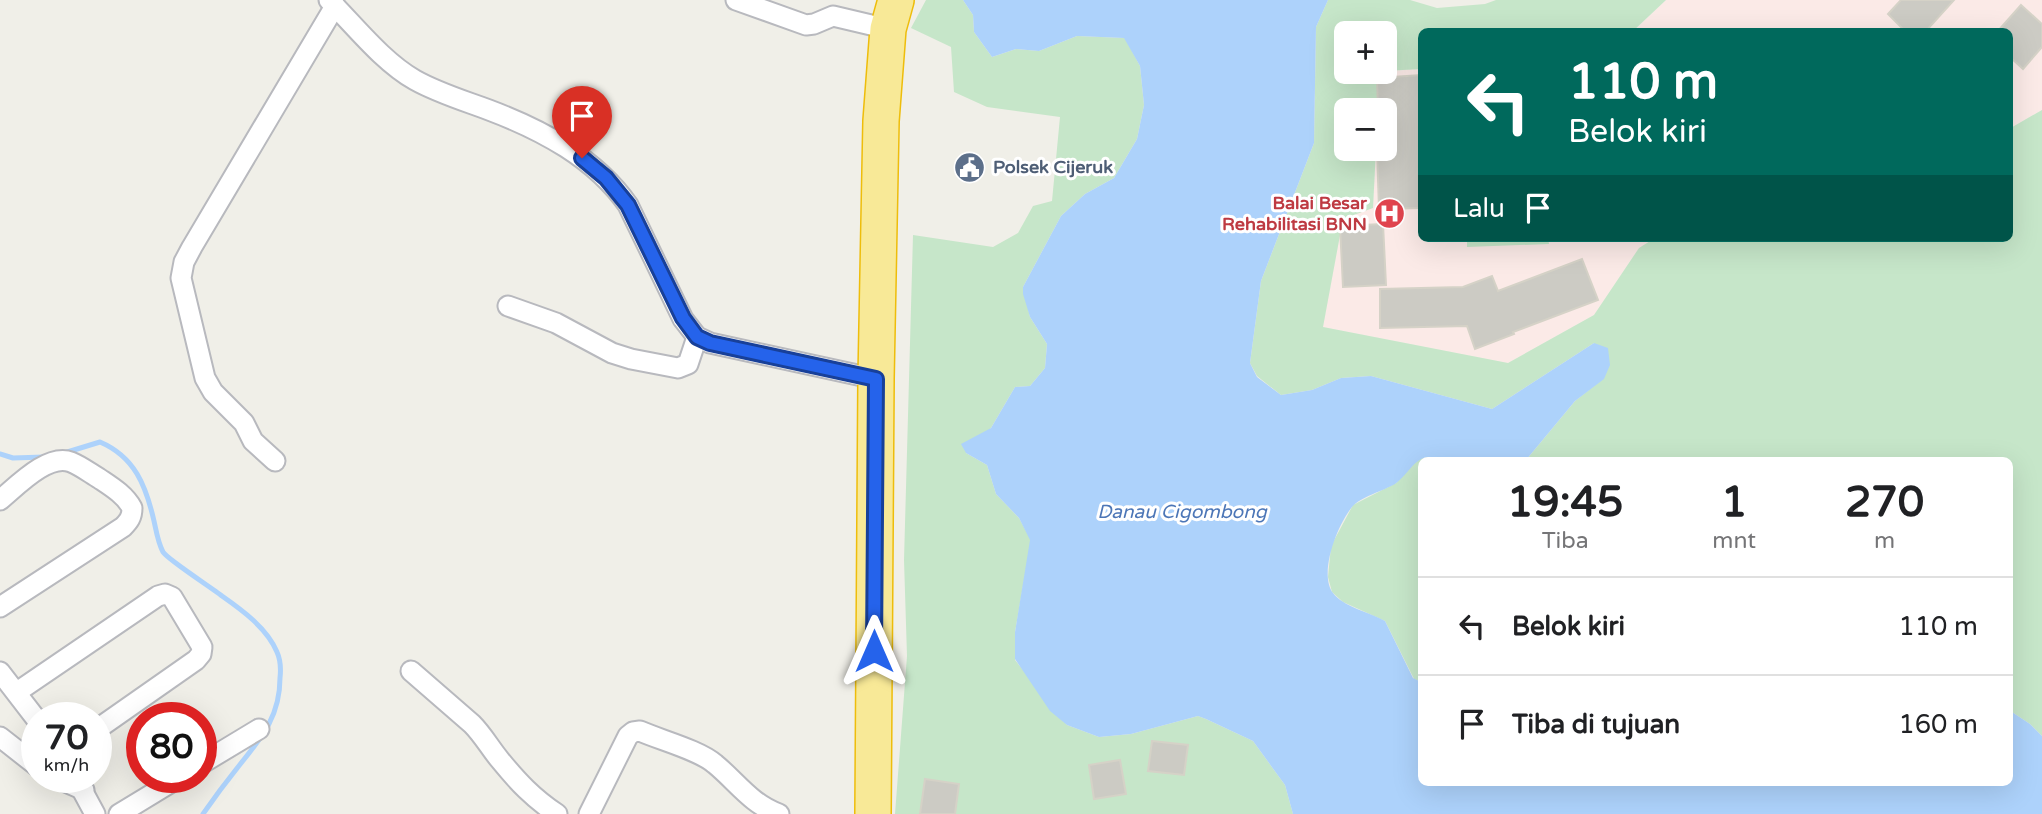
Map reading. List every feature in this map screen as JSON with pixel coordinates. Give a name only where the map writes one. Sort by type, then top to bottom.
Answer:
[{"type":"highway","points":[[873,814],[881,121],[892,15]]},
{"type":"street","points":[[736,0],[806,25],[832,16],[892,15]]},
{"type":"street","points":[[275,461],[254,441],[244,423],[213,392],[205,378],[181,278],[184,262],[192,247],[332,3],[390,62],[416,81],[540,133],[596,168],[628,205],[683,318],[697,337],[710,343],[876,379]]},
{"type":"street","points":[[508,306],[556,323],[612,353],[678,368],[688,364],[697,337]]},
{"type":"street","points":[[0,499],[44,465],[59,460],[71,462],[102,481],[123,495],[132,508],[128,521],[122,527],[0,607]]},
{"type":"street","points":[[17,692],[158,596],[165,594],[172,597],[202,647],[201,654],[112,719]]},
{"type":"street","points":[[411,671],[481,732],[498,758],[530,794],[557,814]]},
{"type":"street","points":[[0,672],[24,702]]},
{"type":"street","points":[[217,754],[259,729]]},
{"type":"street","points":[[589,814],[628,736],[640,731],[705,757],[755,803],[779,814]]},
{"type":"street","points":[[0,737],[21,753]]},
{"type":"street","points":[[84,793],[93,813]]},
{"type":"street","points":[[119,814],[154,793]]},
{"type":"shaded area","points":[[1666,0],[2042,0],[2042,110],[2013,127],[2013,28],[1637,28]]},
{"type":"shaded area","name":"Balai Besar Rehabilitasi BNN","points":[[1418,69],[1418,242],[1649,242],[1639,248],[1594,315],[1508,363],[1323,327],[1343,219],[1373,207],[1375,161],[1397,161],[1397,98],[1378,98],[1378,84],[1397,84],[1397,71]]},
{"type":"green space","points":[[926,0],[963,0],[973,15],[974,32],[992,57],[1016,49],[1039,51],[1077,36],[1125,38],[1140,66],[1144,105],[1137,139],[1114,178],[1085,194],[1061,216],[1023,287],[1030,317],[1047,344],[1045,368],[1030,386],[1015,387],[991,428],[966,453],[987,465],[996,494],[1019,518],[1031,540],[1015,632],[1015,660],[1067,725],[1099,737],[1131,734],[1198,716],[1253,741],[1285,785],[1293,814],[895,814],[907,656],[904,560],[913,235],[993,247],[1018,233],[1033,206],[1052,201],[1060,117],[987,107],[954,92],[951,47],[911,28]]},
{"type":"green space","points":[[1328,0],[1410,0],[1437,8],[1485,4],[1496,0],[1666,0],[1636,28],[1418,28],[1418,69],[1397,70],[1397,21],[1334,21],[1334,84],[1379,84],[1378,98],[1334,98],[1334,161],[1375,161],[1373,208],[1343,219],[1323,327],[1508,363],[1594,315],[1639,248],[1649,242],[2013,242],[2013,127],[2042,110],[2042,736],[2013,713],[2013,457],[1528,457],[1575,401],[1604,378],[1594,343],[1492,409],[1371,376],[1341,378],[1312,390],[1281,395],[1257,376],[1250,363],[1261,281],[1314,143],[1316,27]]},
{"type":"green space","points":[[1467,242],[1549,244],[1467,247]]},
{"type":"green space","points":[[1418,459],[1418,681],[1414,679],[1385,621],[1343,602],[1332,592],[1328,577],[1331,546],[1353,505],[1396,483]]},
{"type":"water","name":"Danau Cigombong","points":[[963,0],[1328,0],[1316,27],[1314,143],[1261,281],[1250,363],[1257,377],[1281,395],[1312,390],[1341,378],[1371,376],[1492,409],[1594,343],[1608,348],[1610,365],[1604,379],[1575,401],[1528,457],[1418,457],[1418,461],[1395,484],[1356,503],[1336,536],[1328,574],[1333,593],[1350,605],[1385,621],[1413,678],[1418,680],[1418,786],[2013,786],[2013,713],[2042,736],[2042,814],[1293,814],[1285,785],[1253,741],[1206,719],[1198,716],[1131,734],[1099,737],[1067,725],[1050,711],[1015,659],[1015,632],[1030,540],[1019,518],[996,494],[987,465],[966,453],[961,444],[991,428],[1015,387],[1030,386],[1045,368],[1047,344],[1030,317],[1023,287],[1061,216],[1085,194],[1114,178],[1137,139],[1144,105],[1140,66],[1124,38],[1077,36],[1039,51],[1016,49],[992,57],[974,32],[973,15]]},
{"type":"building","points":[[1901,0],[1954,0],[1929,28],[1902,28],[1888,14]]},
{"type":"building","points":[[2021,5],[2042,24],[2042,47],[2023,69],[2013,60],[2013,28],[2001,28]]},
{"type":"building","points":[[1418,75],[1418,208],[1379,209],[1377,161],[1397,161],[1397,98],[1378,98],[1377,84],[1397,84],[1397,77]]},
{"type":"building","points":[[1383,224],[1386,285],[1343,287],[1340,226]]},
{"type":"building","points":[[1582,259],[1598,300],[1475,349],[1467,326],[1380,328],[1380,289],[1463,287],[1492,276],[1498,291]]},
{"type":"building","points":[[1152,741],[1188,745],[1184,775],[1148,771]]},
{"type":"building","points":[[1120,760],[1126,794],[1094,799],[1089,765]]},
{"type":"building","points":[[925,779],[959,784],[955,814],[920,814]]},
{"type":"waterway","points":[[64,453],[100,442],[122,456],[143,485],[163,552],[253,620],[273,643],[278,655],[281,668],[273,716],[203,814]]},
{"type":"waterway","points":[[0,454],[13,458],[44,457]]},
{"type":"place","name":"Polsek Cijeruk","points":[[970,167]]},
{"type":"place","name":"Balai Besar Rehabilitasi BNN","points":[[1390,213]]},
{"type":"route","points":[[582,158],[606,178],[628,205],[683,318],[697,337],[710,343],[876,379],[874,651]]}]
